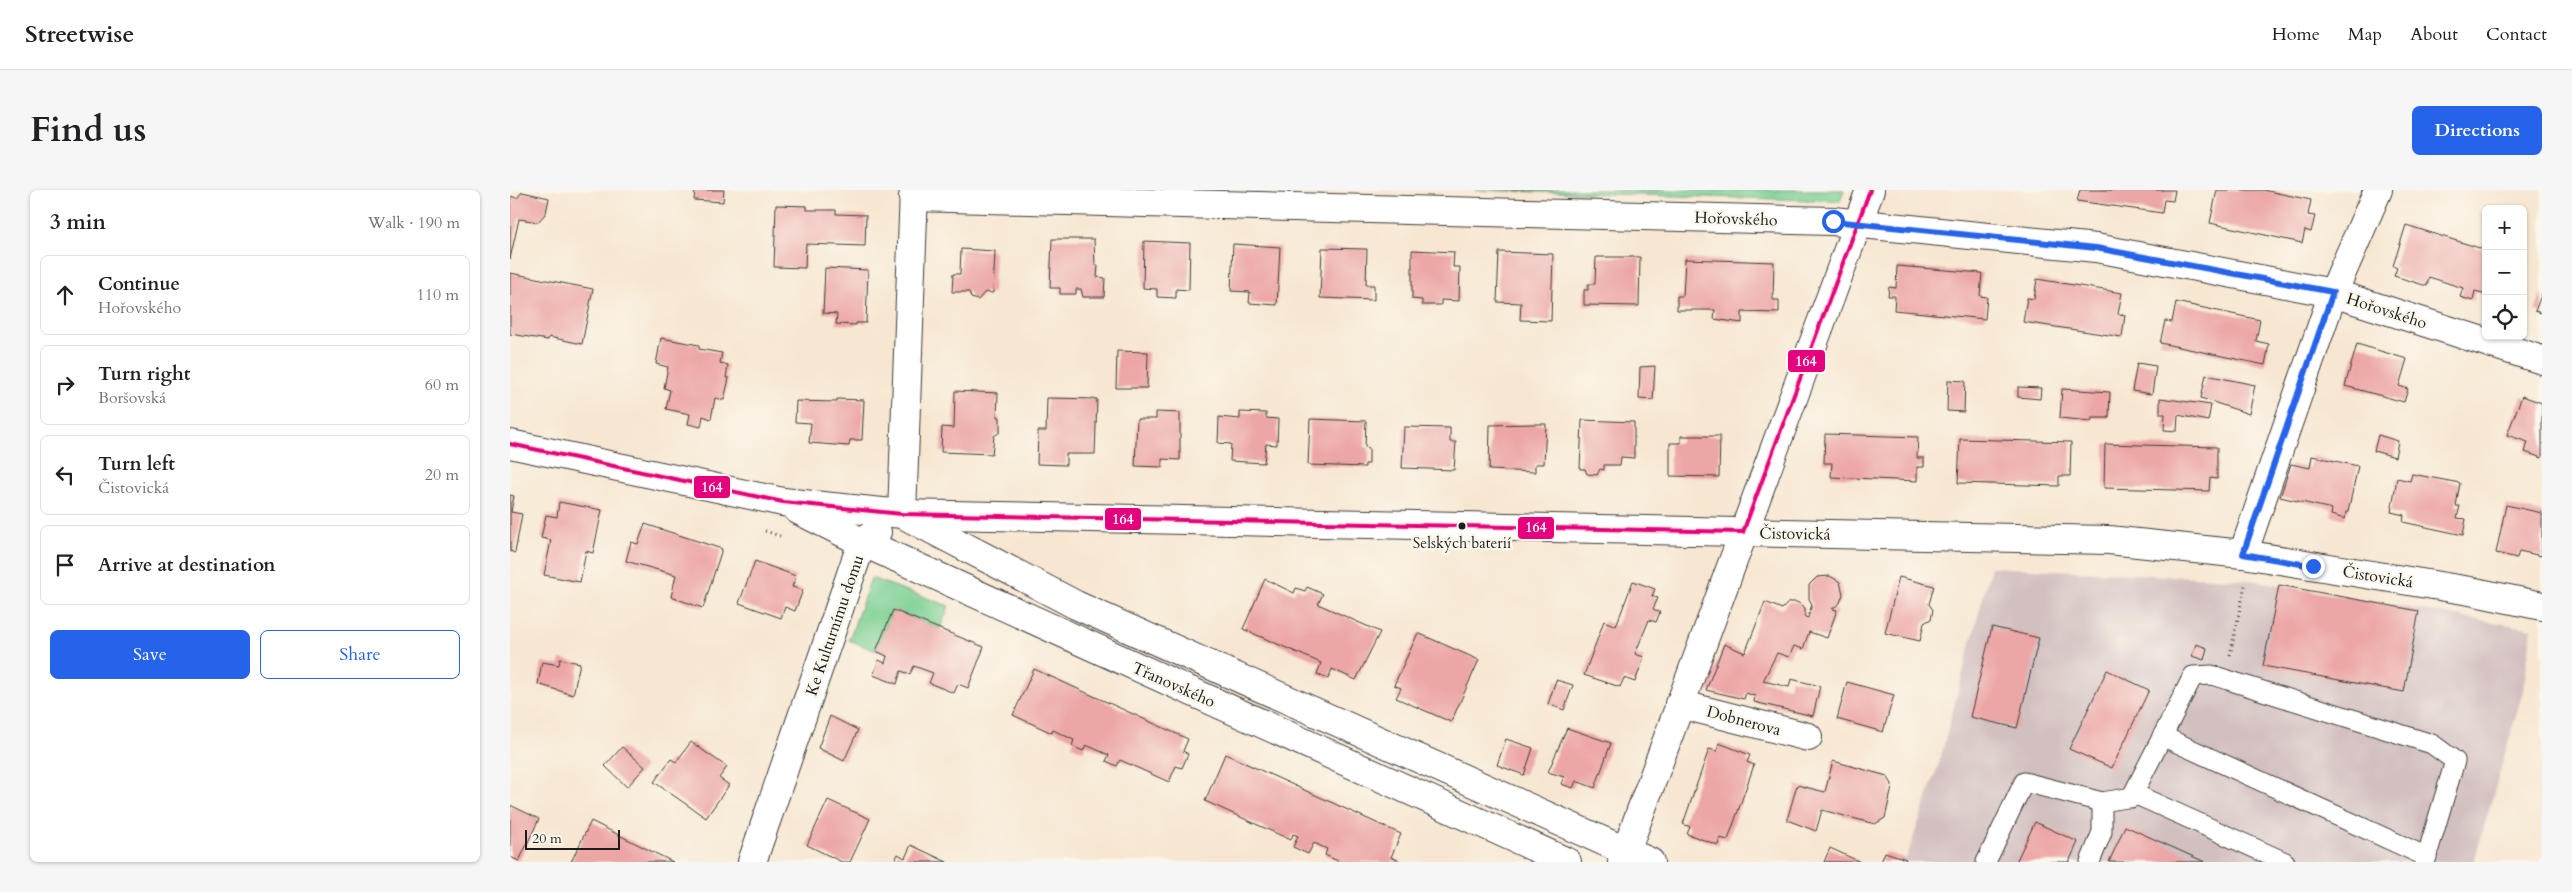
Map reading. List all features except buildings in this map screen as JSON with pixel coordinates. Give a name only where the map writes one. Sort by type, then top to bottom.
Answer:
[{"type":"street","points":[[1632,858],[1679,704],[1870,190]]},
{"type":"street","points":[[2243,554],[2333,292],[2378,190]]},
{"type":"street","points":[[902,514],[913,193]]},
{"type":"street","name":"Hořovského","points":[[913,193],[1857,223],[2096,248],[2333,292],[2542,360]]},
{"type":"street","name":"Čistovická","points":[[510,444],[783,502],[902,514],[2108,540],[2243,554],[2470,591],[2542,606]]},
{"type":"street","name":"Třanovského","points":[[783,502],[862,542],[1567,862]]},
{"type":"street","name":"Ke Kulturnímu domu","points":[[752,862],[862,542],[902,514]]},
{"type":"street","name":"Třanovského","points":[[902,514],[1076,605],[1632,858]]},
{"type":"street","name":"Dobnerova","points":[[1679,704],[1808,737]]},
{"type":"lane","points":[[2131,798],[2162,736],[2193,676],[2212,675],[2432,744],[2455,761],[2426,859],[2162,736]]},
{"type":"lane","points":[[1986,862],[2024,782],[2102,802],[2139,796],[2286,862]]},
{"type":"lane","points":[[2090,862],[2102,832],[2102,802]]},
{"type":"path","points":[[764,531],[783,537]]},
{"type":"shaded area","points":[[1991,567],[2251,580],[2532,629],[2523,691],[2474,862],[1905,862],[1939,763]]},
{"type":"green space","points":[[1476,190],[1844,190],[1840,201]]},
{"type":"green space","points":[[871,578],[949,606],[940,629],[893,610],[876,651],[849,640]]},
{"type":"transit line","name":"164","points":[[1743,532],[1870,190]]},
{"type":"transit line","name":"164","points":[[510,444],[783,502],[902,514],[1743,532]]},
{"type":"place","name":"Selských baterií","points":[[1462,526]]},
{"type":"route","points":[[1833,221],[2096,248],[2333,292],[2243,554],[2313,566]]}]
